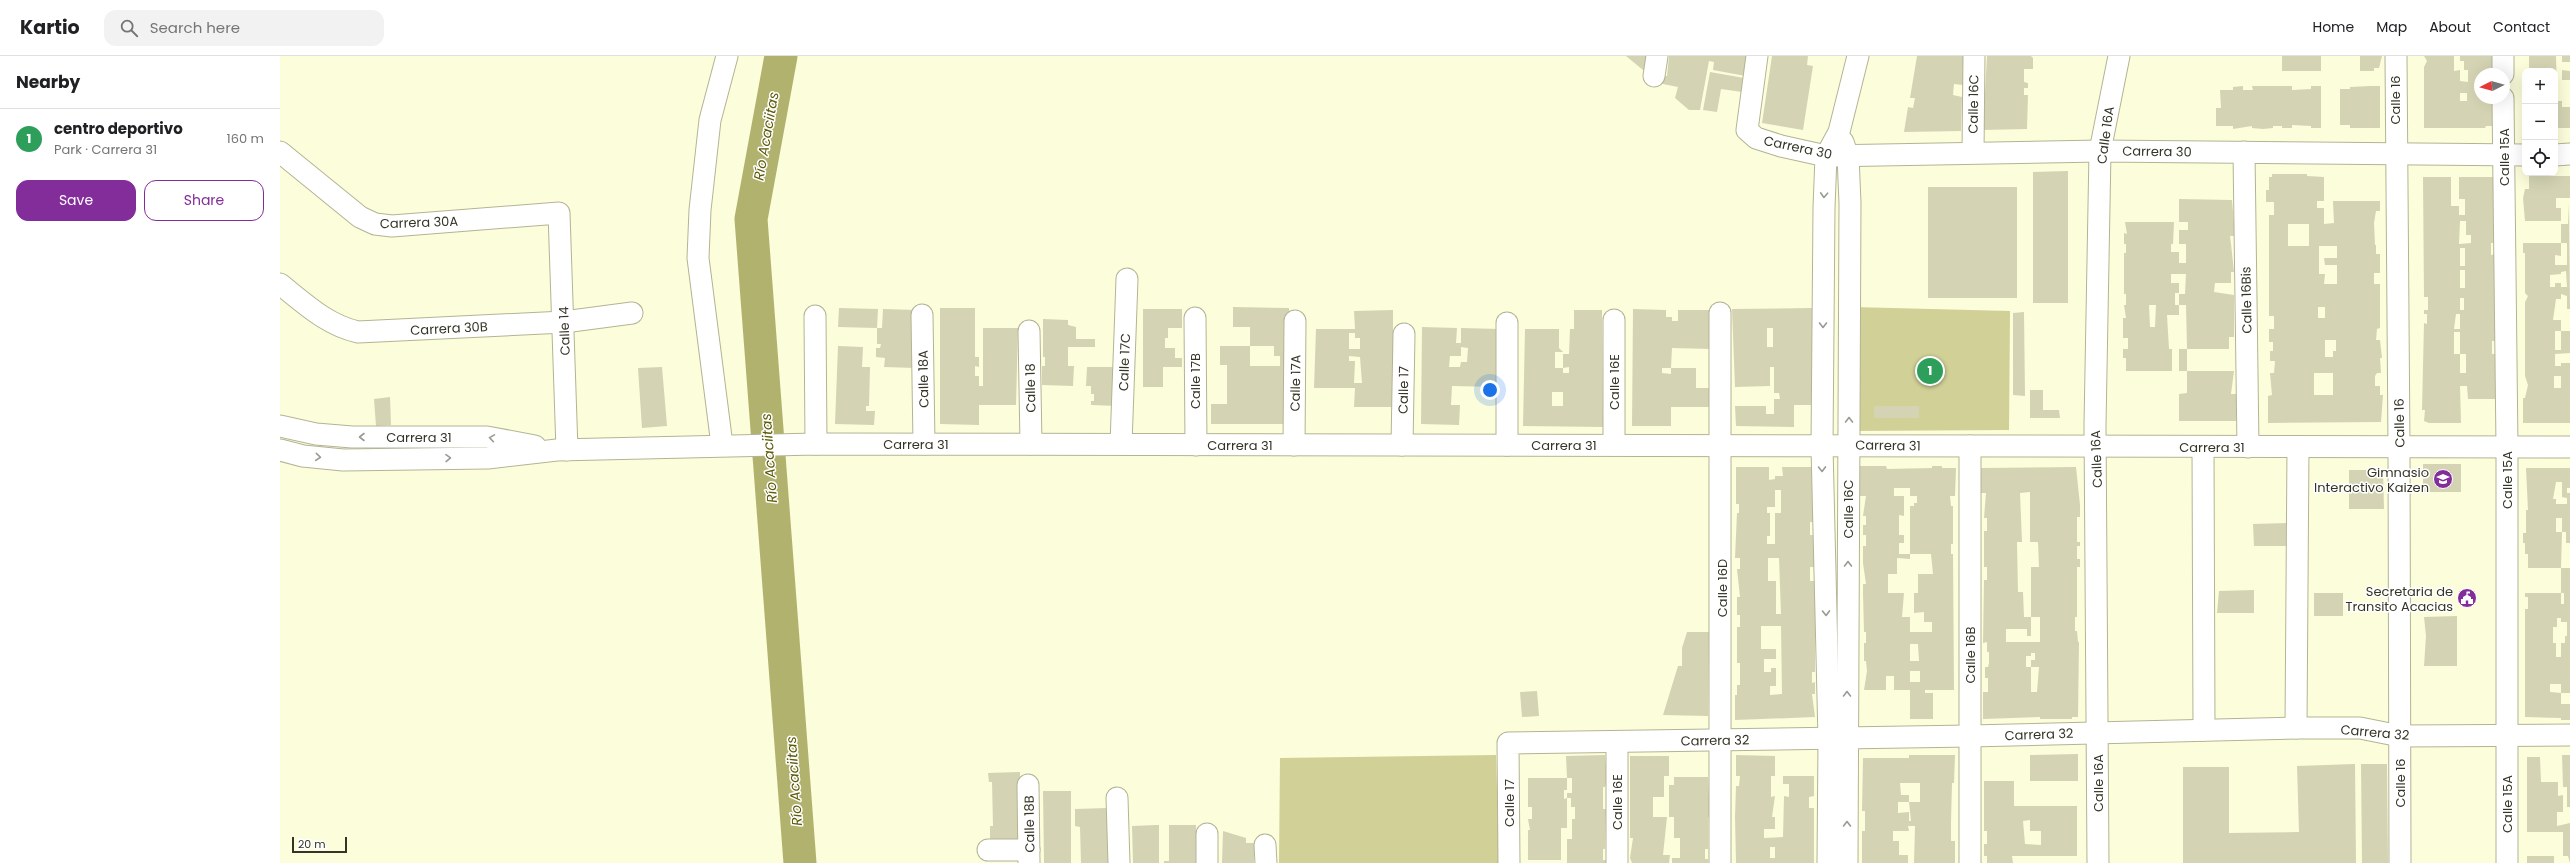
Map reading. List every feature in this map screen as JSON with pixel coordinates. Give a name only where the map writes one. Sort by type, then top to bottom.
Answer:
[{"type":"street","points":[[726,445],[698,258],[700,210],[710,120],[727,56]]},
{"type":"street","name":"Carrera 30","points":[[1757,56],[1747,130],[1756,138],[1781,146],[1826,156],[1973,152],[2100,151],[2522,155]]},
{"type":"street","points":[[1826,156],[1839,132],[1858,56]]},
{"type":"street","name":"Calle 16C","points":[[1973,152],[1974,56]]},
{"type":"street","name":"Calle 16A","points":[[2098,863],[2097,446],[2100,151],[2119,56]]},
{"type":"street","name":"Calle 16","points":[[2396,56],[2395,154],[2399,447],[2400,863]]},
{"type":"street","points":[[2503,56],[2503,68]]},
{"type":"street","name":"Calle 15A","points":[[2503,104],[2507,447],[2507,863]]},
{"type":"street","points":[[1839,132],[1848,156]]},
{"type":"street","name":"Carrera 30A","points":[[280,152],[360,217],[375,224],[392,226],[559,213]]},
{"type":"street","name":"Calle 16Bis","points":[[2244,152],[2248,447]]},
{"type":"street","points":[[2558,154],[2570,154]]},
{"type":"street","name":"Calle 16C","points":[[1826,156],[1822,447],[1838,738],[1847,863]]},
{"type":"street","name":"Calle 16C","points":[[1828,863],[1838,738],[1849,445],[1848,156]]},
{"type":"street","name":"Calle 14","points":[[559,213],[564,322],[562,450]]},
{"type":"street","name":"Calle 17C","points":[[1121,444],[1127,279]]},
{"type":"street","name":"Carrera 30B","points":[[280,284],[325,320],[340,328],[358,332],[564,322],[632,313]]},
{"type":"street","name":"Calle 16D","points":[[1720,313],[1722,446],[1722,740],[1720,863]]},
{"type":"street","name":"Calle 18A","points":[[922,315],[924,444]]},
{"type":"street","points":[[808,444],[815,316]]},
{"type":"street","name":"Calle 17B","points":[[1195,318],[1196,445]]},
{"type":"street","name":"Calle 17A","points":[[1294,445],[1295,320]]},
{"type":"street","name":"Calle 16E","points":[[1614,320],[1614,445]]},
{"type":"street","points":[[1507,323],[1507,445]]},
{"type":"street","name":"Calle 18","points":[[1029,331],[1031,444]]},
{"type":"street","name":"Calle 17","points":[[1402,445],[1404,334]]},
{"type":"street","name":"Carrera 31","points":[[280,426],[316,434],[352,437],[487,437],[562,450]]},
{"type":"street","name":"Carrera 31","points":[[280,450],[303,456],[343,460],[488,458],[562,450],[808,444],[1614,445],[1822,447],[1849,445],[2570,447]]},
{"type":"street","name":"Calle 16B","points":[[1970,446],[1970,863]]},
{"type":"street","points":[[2203,447],[2204,730]]},
{"type":"street","points":[[2296,728],[2298,447]]},
{"type":"street","name":"Carrera 32","points":[[1508,743],[1970,736],[2296,728],[2360,728],[2400,736],[2570,735]]},
{"type":"street","name":"Calle 16E","points":[[1617,742],[1617,863]]},
{"type":"street","name":"Calle 17","points":[[1508,743],[1509,863]]},
{"type":"street","name":"Calle 18B","points":[[1028,785],[1029,856]]},
{"type":"street","points":[[1117,798],[1118,863]]},
{"type":"street","points":[[1207,834],[1207,863]]},
{"type":"street","points":[[988,850],[1029,856]]},
{"type":"green space","points":[[1852,307],[2010,311],[2009,430],[1851,431]]},
{"type":"green space","points":[[1496,755],[1499,863],[1279,863],[1280,758]]},
{"type":"building","points":[[1626,56],[1649,56],[1648,73],[1643,70]]},
{"type":"building","points":[[1669,56],[1755,56],[1751,77],[1713,70],[1714,62],[1709,61],[1700,110],[1689,110],[1675,98],[1678,87],[1663,84],[1664,76],[1667,76]]},
{"type":"building","points":[[1772,56],[1808,56],[1807,65],[1813,66],[1803,130],[1762,123]]},
{"type":"building","points":[[1917,56],[1965,56],[1963,85],[1954,84],[1953,95],[1962,97],[1961,131],[1904,132],[1908,107],[1913,108],[1915,98],[1910,98]]},
{"type":"building","points":[[1987,56],[2031,56],[2033,58],[2033,69],[2024,69],[2024,82],[2028,83],[2028,88],[2024,88],[2024,95],[2028,95],[2027,129],[1983,130]]},
{"type":"building","points":[[2282,56],[2321,56],[2321,71],[2282,71]]},
{"type":"building","points":[[2360,56],[2382,56],[2379,68],[2374,68],[2374,71],[2360,71]]},
{"type":"building","points":[[2424,56],[2454,56],[2454,71],[2460,70],[2460,81],[2468,82],[2468,70],[2464,70],[2464,61],[2460,61],[2460,56],[2496,56],[2496,68],[2474,68],[2474,104],[2498,104],[2496,126],[2486,126],[2485,128],[2424,128],[2424,67],[2427,61]],"holes":[[[2460,93],[2467,93],[2467,101],[2460,101]]]},
{"type":"building","points":[[2529,56],[2556,56],[2556,68],[2529,68]]},
{"type":"building","points":[[2562,56],[2570,56],[2570,62],[2562,62]]},
{"type":"building","points":[[2562,70],[2570,71],[2570,80],[2562,80]]},
{"type":"building","points":[[1710,72],[1744,78],[1742,92],[1721,89],[1717,112],[1703,110]]},
{"type":"building","points":[[2243,86],[2243,90],[2253,90],[2252,86],[2292,86],[2292,90],[2311,89],[2311,86],[2321,86],[2321,128],[2292,125],[2292,128],[2273,126],[2273,128],[2263,129],[2252,128],[2252,126],[2233,129],[2233,126],[2216,126],[2216,108],[2221,108],[2220,90],[2233,90],[2233,87]]},
{"type":"building","points":[[2380,86],[2380,128],[2350,128],[2350,125],[2340,125],[2340,89]]},
{"type":"building","points":[[2558,101],[2562,101],[2562,107],[2570,107],[2570,128],[2558,128]]},
{"type":"building","points":[[2068,171],[2068,303],[2033,303],[2033,172]]},
{"type":"building","points":[[2272,174],[2307,174],[2307,176],[2324,177],[2324,201],[2317,201],[2317,208],[2324,208],[2324,224],[2334,223],[2333,201],[2380,201],[2380,211],[2376,211],[2374,223],[2376,254],[2380,254],[2380,273],[2374,273],[2374,284],[2380,284],[2380,328],[2377,329],[2376,340],[2380,340],[2382,358],[2380,358],[2381,373],[2377,373],[2375,376],[2375,386],[2380,386],[2380,395],[2383,395],[2381,422],[2268,423],[2268,396],[2272,395],[2270,373],[2274,373],[2275,361],[2270,361],[2270,351],[2273,351],[2273,342],[2269,342],[2269,329],[2274,329],[2274,316],[2269,316],[2269,215],[2274,215],[2274,202],[2266,202],[2266,190],[2269,190],[2269,177],[2272,177]],"holes":[[[2288,224],[2309,224],[2309,246],[2288,246]],[[2319,246],[2337,246],[2337,258],[2324,258],[2325,265],[2337,265],[2337,284],[2324,284],[2325,274],[2319,274]],[[2318,307],[2325,307],[2325,318],[2318,318]],[[2325,340],[2336,340],[2336,351],[2333,351],[2333,357],[2325,357]],[[2314,373],[2333,373],[2333,395],[2314,395]]]},
{"type":"building","points":[[2529,176],[2570,176],[2570,198],[2556,198],[2556,208],[2561,208],[2561,221],[2525,221],[2523,198],[2525,189],[2529,189]]},
{"type":"building","points":[[2423,177],[2451,177],[2451,206],[2459,206],[2459,215],[2465,215],[2465,199],[2459,199],[2459,177],[2495,177],[2495,243],[2491,243],[2491,255],[2496,254],[2496,341],[2492,341],[2492,354],[2496,354],[2496,399],[2468,399],[2467,386],[2460,386],[2461,423],[2429,423],[2424,421],[2425,410],[2422,410],[2424,323],[2427,324],[2427,314],[2424,314],[2424,310],[2428,310],[2428,297],[2424,297]],"holes":[[[2460,221],[2466,221],[2466,235],[2471,235],[2471,243],[2459,244]],[[2460,248],[2465,248],[2465,266],[2460,266]],[[2460,270],[2465,270],[2465,288],[2460,288]],[[2460,298],[2464,298],[2464,310],[2460,310]],[[2456,314],[2460,314],[2460,329],[2454,329]],[[2454,332],[2460,332],[2460,354],[2454,354]],[[2460,354],[2466,354],[2466,373],[2460,373]]]},
{"type":"building","points":[[1928,187],[2017,187],[2017,298],[1928,298]]},
{"type":"building","points":[[2179,199],[2232,200],[2235,236],[2230,236],[2234,272],[2231,272],[2231,283],[2215,283],[2214,292],[2234,295],[2234,337],[2229,337],[2229,349],[2187,349],[2186,305],[2179,305],[2179,315],[2167,315],[2169,349],[2172,349],[2172,371],[2126,371],[2126,358],[2123,358],[2123,349],[2128,349],[2128,338],[2123,338],[2123,318],[2126,318],[2124,305],[2126,305],[2126,294],[2124,294],[2124,253],[2126,253],[2126,244],[2124,244],[2124,233],[2127,234],[2125,222],[2174,222],[2171,252],[2179,252],[2179,263],[2186,263],[2186,244],[2179,244],[2179,230],[2188,230],[2188,222],[2179,222]],"holes":[[[2171,274],[2186,274],[2185,294],[2179,294],[2179,305],[2175,305],[2175,293],[2179,293],[2179,283],[2171,283]],[[2149,305],[2156,305],[2155,327],[2150,327]]]},
{"type":"building","points":[[2569,203],[2570,309],[2567,309],[2567,296],[2561,294],[2561,299],[2556,299],[2553,320],[2561,320],[2561,331],[2570,331],[2570,353],[2555,354],[2555,366],[2561,366],[2561,363],[2570,363],[2570,423],[2523,423],[2523,398],[2525,398],[2528,385],[2525,376],[2525,302],[2528,296],[2525,293],[2525,253],[2523,253],[2523,243],[2561,243],[2561,224],[2568,224]],"holes":[[[2561,243],[2567,243],[2567,265],[2555,265],[2555,255],[2561,256]],[[2566,271],[2567,287],[2561,287],[2561,283],[2555,283],[2555,287],[2550,287],[2550,275],[2561,274],[2561,272]],[[2555,331],[2561,331],[2561,350],[2555,350]],[[2554,376],[2561,376],[2561,388],[2554,388]]]},
{"type":"building","points":[[1233,307],[1289,308],[1288,424],[1211,424],[1211,404],[1227,404],[1227,365],[1220,365],[1220,346],[1250,346],[1250,327],[1233,327]],"holes":[[[1250,346],[1274,346],[1274,356],[1280,356],[1280,366],[1250,366]]]},
{"type":"building","points":[[839,308],[878,309],[877,328],[838,327]]},
{"type":"building","points":[[940,308],[975,308],[975,357],[979,357],[979,367],[975,366],[975,376],[979,376],[979,386],[983,386],[983,328],[1018,328],[1016,405],[979,405],[979,425],[940,424]]},
{"type":"building","points":[[1812,308],[1813,405],[1794,405],[1794,427],[1736,426],[1735,406],[1766,406],[1766,414],[1774,414],[1774,399],[1780,399],[1779,393],[1774,393],[1774,367],[1770,367],[1770,386],[1735,387],[1732,309]],"holes":[[[1767,328],[1773,328],[1773,347],[1767,347]]]},
{"type":"building","points":[[883,309],[916,310],[915,368],[884,367],[885,358],[876,357],[876,348],[880,348],[881,344],[877,344],[877,328],[882,328]]},
{"type":"building","points":[[1143,309],[1182,309],[1182,328],[1168,328],[1168,338],[1165,338],[1165,348],[1175,348],[1175,358],[1182,358],[1182,367],[1163,367],[1163,387],[1143,387]]},
{"type":"building","points":[[1633,309],[1666,310],[1666,317],[1672,317],[1672,321],[1678,321],[1678,310],[1711,310],[1711,349],[1672,348],[1671,368],[1696,368],[1696,388],[1710,388],[1710,407],[1671,407],[1671,426],[1632,426]],"holes":[[[1662,368],[1671,368],[1671,374],[1662,373]]]},
{"type":"building","points":[[1393,310],[1393,407],[1354,407],[1355,388],[1314,388],[1316,329],[1355,329],[1354,311]],"holes":[[[1349,333],[1355,333],[1355,338],[1360,338],[1360,349],[1349,349]],[[1349,356],[1360,357],[1362,383],[1354,383],[1355,361],[1349,361]]]},
{"type":"building","points":[[1574,310],[1602,310],[1603,427],[1523,426],[1525,329],[1559,329],[1559,348],[1563,352],[1555,352],[1555,368],[1563,368],[1563,354],[1569,354],[1570,329],[1574,329]],"holes":[[[1569,367],[1569,373],[1563,373],[1563,368]],[[1552,392],[1563,392],[1563,406],[1552,406]]]},
{"type":"building","points":[[2024,312],[2025,396],[2013,395],[2013,313]]},
{"type":"building","points":[[1043,319],[1068,320],[1068,325],[1076,327],[1076,339],[1095,339],[1095,347],[1068,347],[1068,366],[1074,366],[1073,386],[1042,385],[1042,366],[1045,366],[1045,357],[1043,357]]},
{"type":"building","points":[[1422,327],[1457,328],[1456,343],[1461,343],[1461,328],[1500,329],[1499,387],[1452,386],[1451,405],[1460,405],[1459,425],[1421,424]],"holes":[[[1461,347],[1468,348],[1467,362],[1461,362],[1460,367],[1449,367],[1450,356],[1461,356]]]},
{"type":"building","points":[[838,346],[863,347],[862,367],[870,367],[869,406],[866,406],[866,411],[875,411],[874,425],[835,424]]},
{"type":"building","points":[[2179,349],[2187,349],[2187,371],[2179,371]]},
{"type":"building","points":[[662,367],[667,426],[642,428],[638,368]]},
{"type":"building","points":[[1087,367],[1118,367],[1117,406],[1091,405],[1091,401],[1094,401],[1094,394],[1091,394],[1091,386],[1086,386]]},
{"type":"building","points":[[2187,371],[2234,371],[2231,394],[2236,394],[2236,421],[2179,421],[2179,394],[2187,393]]},
{"type":"building","points":[[2030,390],[2043,390],[2043,410],[2059,410],[2060,418],[2030,418]]},
{"type":"building","points":[[390,397],[391,425],[376,426],[374,399]]},
{"type":"building","points":[[1874,406],[1919,406],[1919,418],[1874,418]]},
{"type":"building","points":[[2423,464],[2461,464],[2461,492],[2423,492]]},
{"type":"building","points":[[1860,466],[1886,466],[1887,469],[1932,468],[1932,466],[1956,468],[1955,496],[1950,496],[1951,506],[1953,506],[1953,544],[1951,544],[1951,554],[1953,554],[1954,690],[1925,690],[1925,693],[1933,693],[1933,719],[1910,719],[1910,690],[1894,690],[1894,676],[1886,676],[1886,690],[1864,690],[1867,671],[1866,661],[1864,661],[1864,643],[1866,643],[1866,632],[1864,632],[1863,593],[1863,584],[1866,584],[1863,563],[1863,546],[1866,546],[1866,535],[1863,535],[1863,525],[1866,525],[1866,516],[1863,516],[1866,496],[1860,496]],"holes":[[[1894,488],[1910,488],[1910,496],[1917,496],[1917,503],[1914,503],[1914,506],[1910,506],[1910,554],[1899,554],[1899,543],[1904,543],[1904,535],[1899,535],[1899,515],[1904,516],[1904,496],[1894,496]],[[1910,554],[1931,554],[1933,574],[1918,574],[1918,593],[1914,593],[1914,613],[1924,612],[1924,622],[1932,622],[1932,632],[1910,632],[1910,617],[1902,617],[1904,593],[1888,593],[1888,574],[1897,574],[1897,558],[1910,559]],[[1910,644],[1918,644],[1919,661],[1910,661]],[[1910,671],[1920,671],[1920,682],[1910,682]]]},
{"type":"building","points":[[1736,467],[1769,467],[1769,480],[1775,479],[1775,476],[1783,476],[1782,467],[1814,467],[1814,522],[1810,522],[1810,535],[1814,535],[1814,567],[1810,567],[1810,581],[1815,581],[1815,672],[1812,672],[1812,683],[1815,682],[1815,694],[1812,694],[1815,717],[1735,720],[1735,695],[1737,695],[1737,685],[1740,685],[1740,663],[1737,663],[1737,627],[1740,627],[1740,615],[1737,615],[1737,597],[1740,597],[1737,569],[1740,569],[1740,558],[1735,558],[1737,513],[1739,513],[1739,504],[1736,504]],"holes":[[[1775,490],[1781,490],[1781,513],[1775,513],[1775,544],[1767,544],[1767,536],[1770,536],[1770,513],[1767,513],[1767,507],[1775,507]],[[1768,558],[1779,558],[1781,614],[1776,614],[1776,581],[1768,581]],[[1761,626],[1781,626],[1782,694],[1770,695],[1770,686],[1776,686],[1776,668],[1771,668],[1771,672],[1764,672],[1764,659],[1776,659],[1776,649],[1761,649]]]},
{"type":"building","points":[[2076,467],[2080,505],[2080,517],[2077,517],[2077,542],[2080,542],[2080,546],[2077,546],[2077,559],[2080,559],[2080,567],[2077,567],[2077,617],[2075,617],[2075,631],[2077,631],[2079,642],[2078,717],[2072,717],[2072,719],[2040,719],[2040,717],[1983,719],[1983,692],[1988,692],[1988,678],[1985,678],[1985,667],[1988,667],[1989,652],[1987,652],[1987,642],[1983,643],[1984,580],[1987,580],[1987,567],[1984,567],[1984,531],[1987,531],[1987,518],[1984,518],[1986,493],[1981,493],[1981,468]],"holes":[[[2030,492],[2030,542],[2038,542],[2039,567],[2031,567],[2031,617],[2024,617],[2023,592],[2018,592],[2017,542],[2022,542],[2020,493]],[[2031,617],[2040,617],[2040,642],[2006,642],[2006,629],[2027,629],[2027,636],[2031,636]],[[2031,653],[2035,653],[2035,660],[2031,660],[2031,667],[2026,667],[2026,656],[2031,656]],[[2031,667],[2039,667],[2037,692],[2031,692]]]},
{"type":"building","points":[[2526,468],[2570,468],[2570,488],[2567,488],[2567,493],[2570,493],[2570,543],[2566,543],[2566,532],[2562,532],[2561,568],[2528,568],[2528,554],[2525,554],[2523,533],[2526,533],[2526,510],[2528,510]],"holes":[[[2556,482],[2562,482],[2562,497],[2567,498],[2567,504],[2556,504],[2556,499],[2553,499]],[[2556,518],[2562,518],[2562,532],[2556,532]]]},
{"type":"building","points":[[2349,470],[2383,470],[2384,509],[2349,509]]},
{"type":"building","points":[[2288,523],[2288,546],[2254,546],[2253,524]]},
{"type":"building","points":[[2561,568],[2570,568],[2570,693],[2561,693],[2561,704],[2570,704],[2570,720],[2561,720],[2561,718],[2525,717],[2525,609],[2528,609],[2528,597],[2525,597],[2525,593],[2561,593]],"holes":[[[2561,593],[2564,593],[2564,604],[2561,604]],[[2557,618],[2561,618],[2561,622],[2567,622],[2567,636],[2565,636],[2565,643],[2561,643],[2561,657],[2556,657],[2556,643],[2553,643],[2553,627],[2557,627]],[[2550,684],[2561,684],[2561,693],[2550,692]]]},
{"type":"building","points":[[2254,590],[2254,613],[2217,613],[2219,591]]},
{"type":"building","points":[[2314,593],[2343,593],[2343,616],[2314,616]]},
{"type":"building","points":[[2457,616],[2457,666],[2424,666],[2426,636],[2424,617]]},
{"type":"building","points":[[1687,632],[1709,632],[1708,716],[1663,715],[1678,666],[1682,666],[1682,648]]},
{"type":"building","points":[[1537,691],[1539,716],[1522,717],[1520,692]]},
{"type":"building","points":[[2078,754],[2078,781],[2030,781],[2030,755]]},
{"type":"building","points":[[1605,755],[1607,778],[1605,787],[1603,787],[1603,809],[1606,809],[1605,849],[1603,849],[1603,860],[1606,860],[1606,863],[1567,863],[1567,839],[1572,839],[1572,819],[1575,819],[1575,807],[1571,807],[1571,798],[1567,798],[1567,793],[1572,793],[1572,778],[1567,778],[1566,756]]},
{"type":"building","points":[[1736,755],[1775,756],[1775,776],[1771,776],[1771,797],[1775,796],[1772,817],[1775,817],[1775,829],[1764,829],[1764,838],[1783,837],[1784,796],[1789,797],[1789,784],[1783,784],[1783,776],[1814,776],[1814,796],[1809,797],[1809,808],[1814,808],[1814,863],[1736,863],[1736,786],[1739,786],[1740,776],[1736,776]],"holes":[[[1770,847],[1775,847],[1775,858],[1770,858]]]},
{"type":"building","points":[[1909,755],[1955,755],[1954,783],[1952,783],[1951,841],[1955,841],[1955,863],[1914,863],[1915,826],[1908,826],[1909,831],[1893,831],[1893,841],[1899,841],[1899,855],[1908,855],[1908,863],[1862,863],[1862,831],[1865,831],[1865,811],[1862,811],[1863,758],[1909,758]],"holes":[[[1900,783],[1920,783],[1920,802],[1909,802],[1909,795],[1901,795]],[[1898,802],[1909,802],[1911,821],[1909,821],[1909,812],[1898,813]]]},
{"type":"building","points":[[2562,755],[2570,755],[2570,807],[2567,807],[2567,787],[2563,787]]},
{"type":"building","points":[[1630,756],[1669,756],[1669,776],[1664,776],[1664,797],[1653,797],[1653,817],[1667,817],[1663,855],[1670,855],[1669,863],[1632,863],[1630,858],[1633,838],[1630,838]]},
{"type":"building","points":[[2527,757],[2540,757],[2541,782],[2558,782],[2558,796],[2563,795],[2563,812],[2557,812],[2557,826],[2570,823],[2570,863],[2568,856],[2563,856],[2563,832],[2527,832]]},
{"type":"building","points":[[2355,764],[2356,863],[2183,863],[2183,767],[2229,767],[2229,833],[2299,832],[2297,766]]},
{"type":"building","points":[[2361,764],[2387,764],[2388,863],[2362,863]]},
{"type":"building","points":[[1020,772],[1020,843],[990,844],[990,826],[993,826],[992,782],[989,782],[988,773]]},
{"type":"building","points":[[1674,777],[1708,777],[1710,818],[1708,817],[1708,849],[1705,849],[1705,859],[1708,859],[1708,863],[1672,863],[1672,858],[1680,858],[1680,838],[1674,838],[1674,817],[1669,817],[1669,785],[1674,785]]},
{"type":"building","points":[[1528,778],[1567,778],[1567,790],[1564,790],[1564,799],[1567,798],[1567,828],[1561,828],[1561,860],[1528,860],[1528,830],[1530,830],[1528,819],[1532,819],[1532,807],[1528,807]]},
{"type":"building","points":[[1984,781],[2014,781],[2014,806],[2077,806],[2077,856],[2012,856],[2013,863],[1987,863],[1987,856],[1984,856],[1984,844],[1987,844],[1987,831],[1984,831]],"holes":[[[2030,820],[2030,831],[2041,831],[2041,845],[2025,844],[2023,821]]]},
{"type":"building","points":[[1043,791],[1071,791],[1071,863],[1044,863]]},
{"type":"building","points":[[1107,808],[1108,863],[1081,863],[1080,827],[1075,826],[1075,809]]},
{"type":"building","points":[[1159,825],[1159,863],[1133,863],[1132,826]]},
{"type":"building","points":[[1169,825],[1196,825],[1196,863],[1164,863],[1164,861],[1169,861]]},
{"type":"building","points":[[1223,831],[1246,838],[1246,843],[1254,843],[1254,863],[1222,863]]},
{"type":"building","points":[[2527,856],[2554,856],[2554,863],[2527,863]]},
{"type":"waterway","name":"Río Acaciitas","points":[[781,56],[751,219],[800,863]]},
{"type":"place","name":"centro deportivo","points":[[1930,371]]},
{"type":"place","name":"Gimnasio Interactivo Kaizen","points":[[2443,479]]},
{"type":"place","name":"Secretaria de Transito Acacias","points":[[2467,598]]}]
